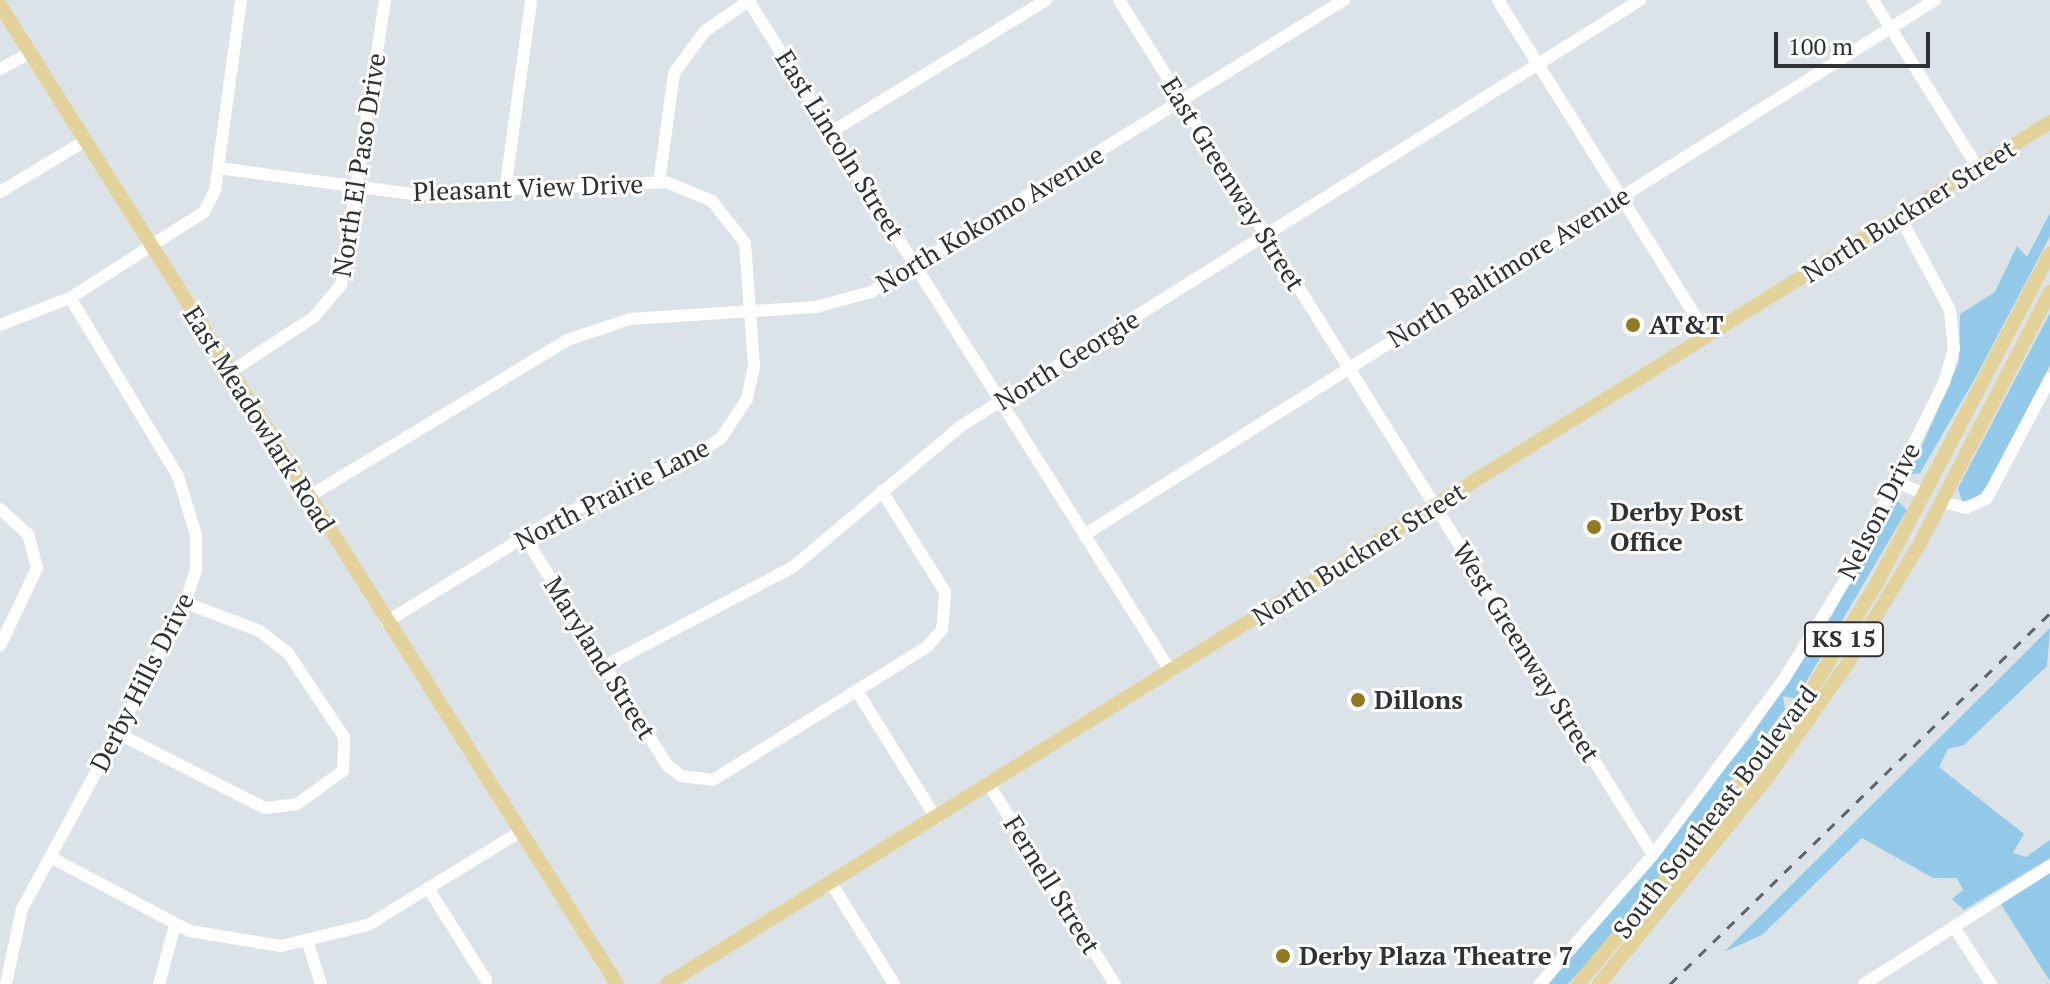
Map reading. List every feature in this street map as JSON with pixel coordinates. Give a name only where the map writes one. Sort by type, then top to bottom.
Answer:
[{"type":"main road","name":"East Meadowlark Road","points":[[0,5],[386,622],[617,984]]},
{"type":"main road","name":"North Buckner Street","points":[[667,984],[2050,122]]},
{"type":"main road","name":"South Southeast Boulevard","points":[[1578,984],[1777,740],[1846,636],[2050,254]]},
{"type":"main road","name":"South Southeast Boulevard","points":[[1599,984],[1786,753],[1909,562],[2050,292]]},
{"type":"main road","points":[[1942,502],[1959,428]]},
{"type":"main road","points":[[1909,562],[1908,543],[1927,509],[1924,494]]},
{"type":"street","points":[[0,325],[70,298],[204,212],[218,168],[241,0]]},
{"type":"street","name":"North El Paso Drive","points":[[230,372],[334,298],[345,272],[385,0]]},
{"type":"street","points":[[505,191],[531,0]]},
{"type":"street","points":[[659,183],[674,73],[705,31],[749,0]]},
{"type":"street","name":"East Lincoln Street","points":[[749,0],[1171,672]]},
{"type":"street","points":[[831,132],[1046,0]]},
{"type":"street","name":"East Greenway Street","points":[[1119,0],[1348,368]]},
{"type":"street","name":"North Kokomo Avenue","points":[[308,497],[567,340],[630,319],[751,311],[854,299],[916,267],[1344,0]]},
{"type":"street","points":[[1498,0],[1708,336]]},
{"type":"street","name":"North Georgie","points":[[605,666],[793,567],[882,491],[1001,401],[1640,0]]},
{"type":"street","points":[[1873,0],[1978,168]]},
{"type":"street","name":"North Baltimore Avenue","points":[[1084,535],[1935,0]]},
{"type":"street","points":[[0,69],[30,53]]},
{"type":"street","points":[[0,192],[85,141]]},
{"type":"street","name":"Pleasant View Drive","points":[[218,168],[358,187],[505,191],[659,183],[699,193],[731,218],[747,253],[751,311]]},
{"type":"street","name":"Nelson Drive","points":[[1540,984],[1653,855],[1808,642],[1948,374],[1954,329],[1939,282],[1900,217]]},
{"type":"street","name":"Derby Hills Drive","points":[[6,984],[5,945],[186,603],[197,550],[187,497],[70,298]]},
{"type":"street","name":"North Prairie Lane","points":[[386,622],[524,536],[721,438],[751,384],[751,311]]},
{"type":"street","name":"West Greenway Street","points":[[1348,368],[1653,855]]},
{"type":"street","points":[[1942,502],[1966,508],[1987,498],[2050,379]]},
{"type":"street","points":[[1894,481],[1924,494]]},
{"type":"street","points":[[882,491],[945,592],[945,622],[927,647],[857,691],[936,818]]},
{"type":"street","points":[[0,509],[28,534],[37,568],[0,646]]},
{"type":"street","name":"Maryland Street","points":[[524,536],[605,666],[681,776],[719,778],[857,691]]},
{"type":"street","points":[[117,733],[265,808],[297,804],[343,771],[344,737],[288,653],[260,631],[186,603]]},
{"type":"street","name":"Fernell Street","points":[[989,785],[1115,984]]},
{"type":"street","points":[[50,857],[175,925],[229,942],[308,943],[368,925],[520,832]]},
{"type":"street","points":[[1864,984],[2050,866]]},
{"type":"street","points":[[831,883],[894,984]]},
{"type":"street","points":[[428,888],[486,980]]},
{"type":"street","points":[[159,984],[175,925]]},
{"type":"street","points":[[1954,927],[1991,984]]},
{"type":"street","points":[[308,943],[321,984]]},
{"type":"shaded area","points":[[2050,213],[2050,236],[1977,375],[1920,473],[1909,475],[1959,362],[1960,314],[1995,292],[2017,246],[2027,257]]},
{"type":"shaded area","points":[[2050,313],[2050,365],[1990,482],[1977,498],[1962,502],[1958,488]]},
{"type":"shaded area","points":[[1895,498],[1907,510],[1796,699],[1783,696],[1785,709],[1657,884],[1568,984],[1549,984],[1750,738],[1833,614]]},
{"type":"shaded area","points":[[2050,628],[2047,666],[1964,745],[1948,749],[1939,767],[2024,834],[2013,853],[2026,857],[2050,840],[2050,858],[1964,910],[1952,899],[1963,890],[1957,878],[1933,878],[1862,838],[1762,935],[1724,952]]},
{"type":"shaded area","points":[[2050,871],[2050,981],[2000,903]]},
{"type":"railway","points":[[1670,984],[2050,613]]},
{"type":"place","name":"AT&T","points":[[1633,325]]},
{"type":"place","name":"Derby Post Office","points":[[1594,527]]},
{"type":"place","name":"Dillons","points":[[1358,700]]},
{"type":"place","name":"Derby Plaza Theatre 7","points":[[1283,956]]}]
